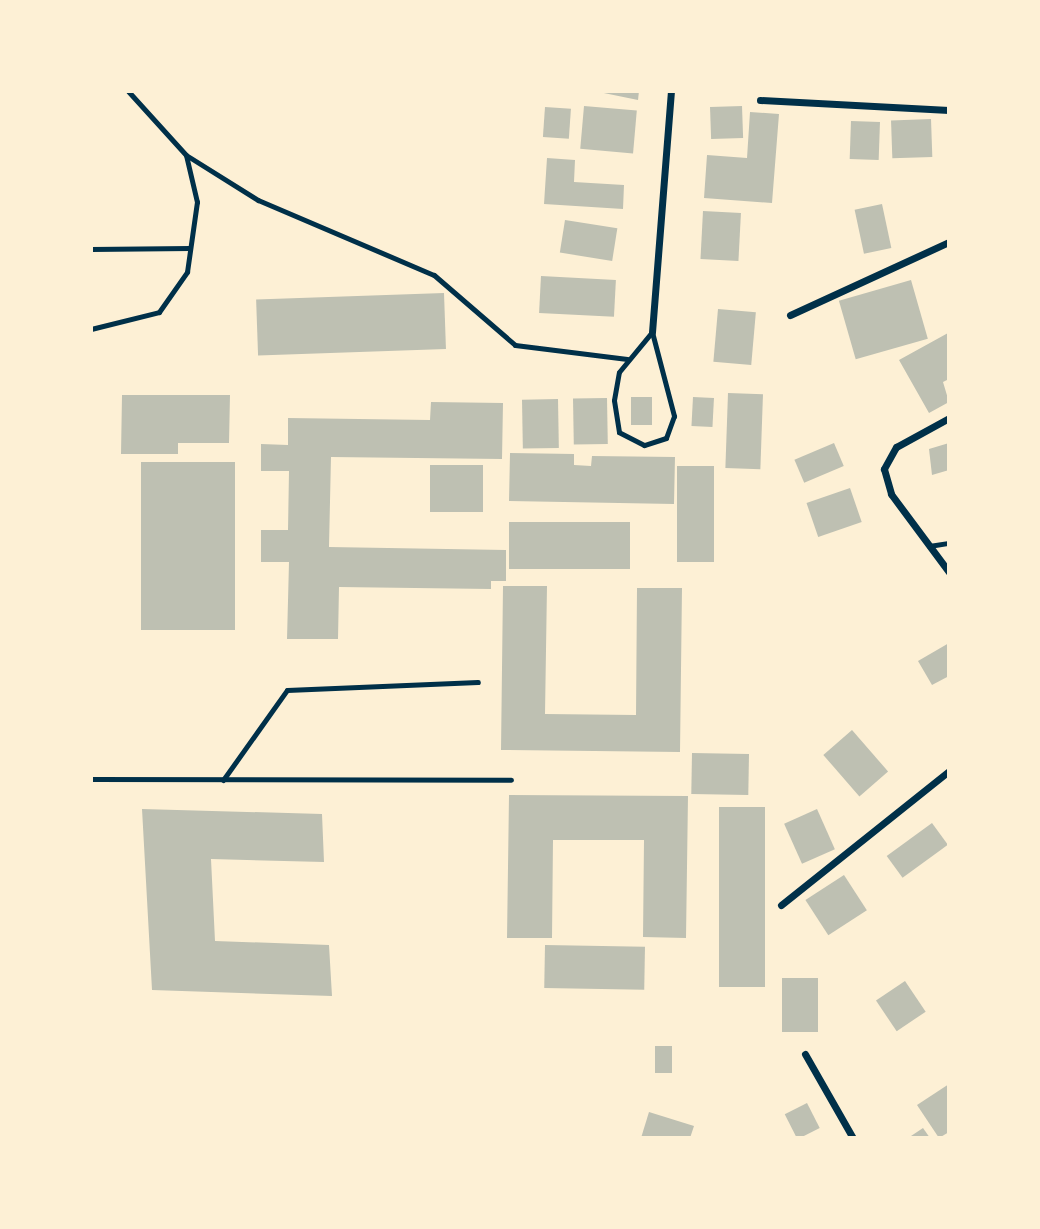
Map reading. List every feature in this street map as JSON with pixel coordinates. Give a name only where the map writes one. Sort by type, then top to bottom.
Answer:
[{"type":"street","points":[[652,332],[671,91]]},
{"type":"street","points":[[760,100],[949,110]]},
{"type":"street","points":[[790,315],[949,242]]},
{"type":"street","points":[[949,418],[896,447],[884,468],[891,494],[949,572]]},
{"type":"street","points":[[781,905],[949,771]]},
{"type":"street","points":[[805,1054],[853,1138]]},
{"type":"lane","points":[[128,91],[186,155],[258,200],[434,275],[515,345],[627,359]]},
{"type":"lane","points":[[91,329],[159,312],[187,272],[197,202],[186,155]]},
{"type":"lane","points":[[91,249],[190,248]]},
{"type":"lane","points":[[652,332],[674,416],[666,438],[656,443],[624,439],[616,424],[616,384],[627,359],[652,332]]},
{"type":"lane","points":[[929,546],[949,543]]},
{"type":"lane","points":[[223,780],[287,690],[478,682]]},
{"type":"lane","points":[[91,779],[511,780]]},
{"type":"building","points":[[594,91],[639,91],[638,100]]},
{"type":"building","points":[[584,106],[637,111],[633,153],[580,149]]},
{"type":"building","points":[[742,106],[743,138],[711,139],[710,107]]},
{"type":"building","points":[[545,107],[571,109],[569,139],[543,137]]},
{"type":"building","points":[[750,112],[779,114],[772,203],[704,198],[707,155],[747,158]]},
{"type":"building","points":[[931,119],[932,157],[892,158],[891,120]]},
{"type":"building","points":[[851,121],[880,122],[879,160],[850,159]]},
{"type":"building","points":[[547,158],[575,160],[574,182],[624,185],[623,209],[544,204]]},
{"type":"building","points":[[882,204],[891,248],[864,254],[855,210]]},
{"type":"building","points":[[703,211],[741,213],[738,261],[700,259]]},
{"type":"building","points":[[565,220],[617,228],[612,261],[560,253]]},
{"type":"building","points":[[541,276],[616,280],[614,317],[539,313]]},
{"type":"building","points":[[911,280],[928,339],[856,359],[839,301]]},
{"type":"building","points":[[444,293],[446,349],[258,356],[256,300]]},
{"type":"building","points":[[718,309],[756,312],[751,365],[713,362]]},
{"type":"building","points":[[948,333],[949,379],[943,382],[949,402],[929,413],[899,360]]},
{"type":"building","points":[[728,393],[763,394],[760,469],[725,468]]},
{"type":"building","points":[[122,395],[230,395],[229,443],[178,443],[178,454],[121,454]]},
{"type":"building","points":[[631,397],[652,397],[652,425],[631,425]]},
{"type":"building","points":[[693,397],[714,398],[712,427],[691,426]]},
{"type":"building","points":[[607,398],[608,444],[574,445],[573,399]]},
{"type":"building","points":[[558,399],[559,448],[523,449],[522,400]]},
{"type":"building","points":[[431,402],[503,403],[502,459],[331,457],[329,547],[506,550],[506,581],[491,581],[491,589],[339,587],[338,639],[287,639],[289,562],[261,562],[261,530],[288,530],[289,471],[261,471],[261,444],[288,445],[288,418],[430,420]]},
{"type":"building","points":[[834,443],[844,466],[804,483],[794,460]]},
{"type":"building","points":[[949,443],[949,470],[932,475],[929,449]]},
{"type":"building","points":[[510,453],[574,454],[574,465],[591,466],[592,456],[675,457],[674,504],[509,501]]},
{"type":"building","points":[[141,462],[235,462],[235,630],[141,630]]},
{"type":"building","points":[[430,465],[483,465],[483,512],[430,512]]},
{"type":"building","points":[[677,466],[714,466],[714,562],[677,562]]},
{"type":"building","points":[[850,488],[862,522],[818,537],[807,503]]},
{"type":"building","points":[[509,522],[630,522],[630,569],[509,569]]},
{"type":"building","points":[[503,586],[547,586],[545,714],[636,715],[637,588],[682,588],[680,752],[501,750]]},
{"type":"building","points":[[949,643],[949,676],[932,685],[918,661]]},
{"type":"building","points":[[852,730],[888,772],[859,796],[823,755]]},
{"type":"building","points":[[692,753],[749,754],[748,795],[691,794]]},
{"type":"building","points":[[509,795],[688,796],[686,938],[643,937],[644,840],[553,840],[552,938],[507,938]]},
{"type":"building","points":[[719,807],[765,807],[765,987],[719,987]]},
{"type":"building","points":[[142,809],[322,814],[324,862],[211,859],[215,941],[329,945],[332,996],[152,990]]},
{"type":"building","points":[[817,809],[835,849],[802,864],[784,824]]},
{"type":"building","points":[[932,823],[948,845],[903,878],[887,856]]},
{"type":"building","points":[[844,875],[867,910],[828,935],[805,900]]},
{"type":"building","points":[[545,945],[645,947],[644,990],[544,988]]},
{"type":"building","points":[[782,978],[818,978],[818,1032],[782,1032]]},
{"type":"building","points":[[905,981],[926,1012],[897,1031],[876,1001]]},
{"type":"building","points":[[655,1046],[672,1046],[672,1073],[655,1073]]},
{"type":"building","points":[[949,1084],[949,1132],[939,1138],[917,1105]]},
{"type":"building","points":[[807,1103],[820,1128],[797,1138],[785,1114]]},
{"type":"building","points":[[649,1112],[694,1126],[690,1138],[641,1138]]},
{"type":"building","points":[[923,1128],[930,1138],[908,1138]]}]
